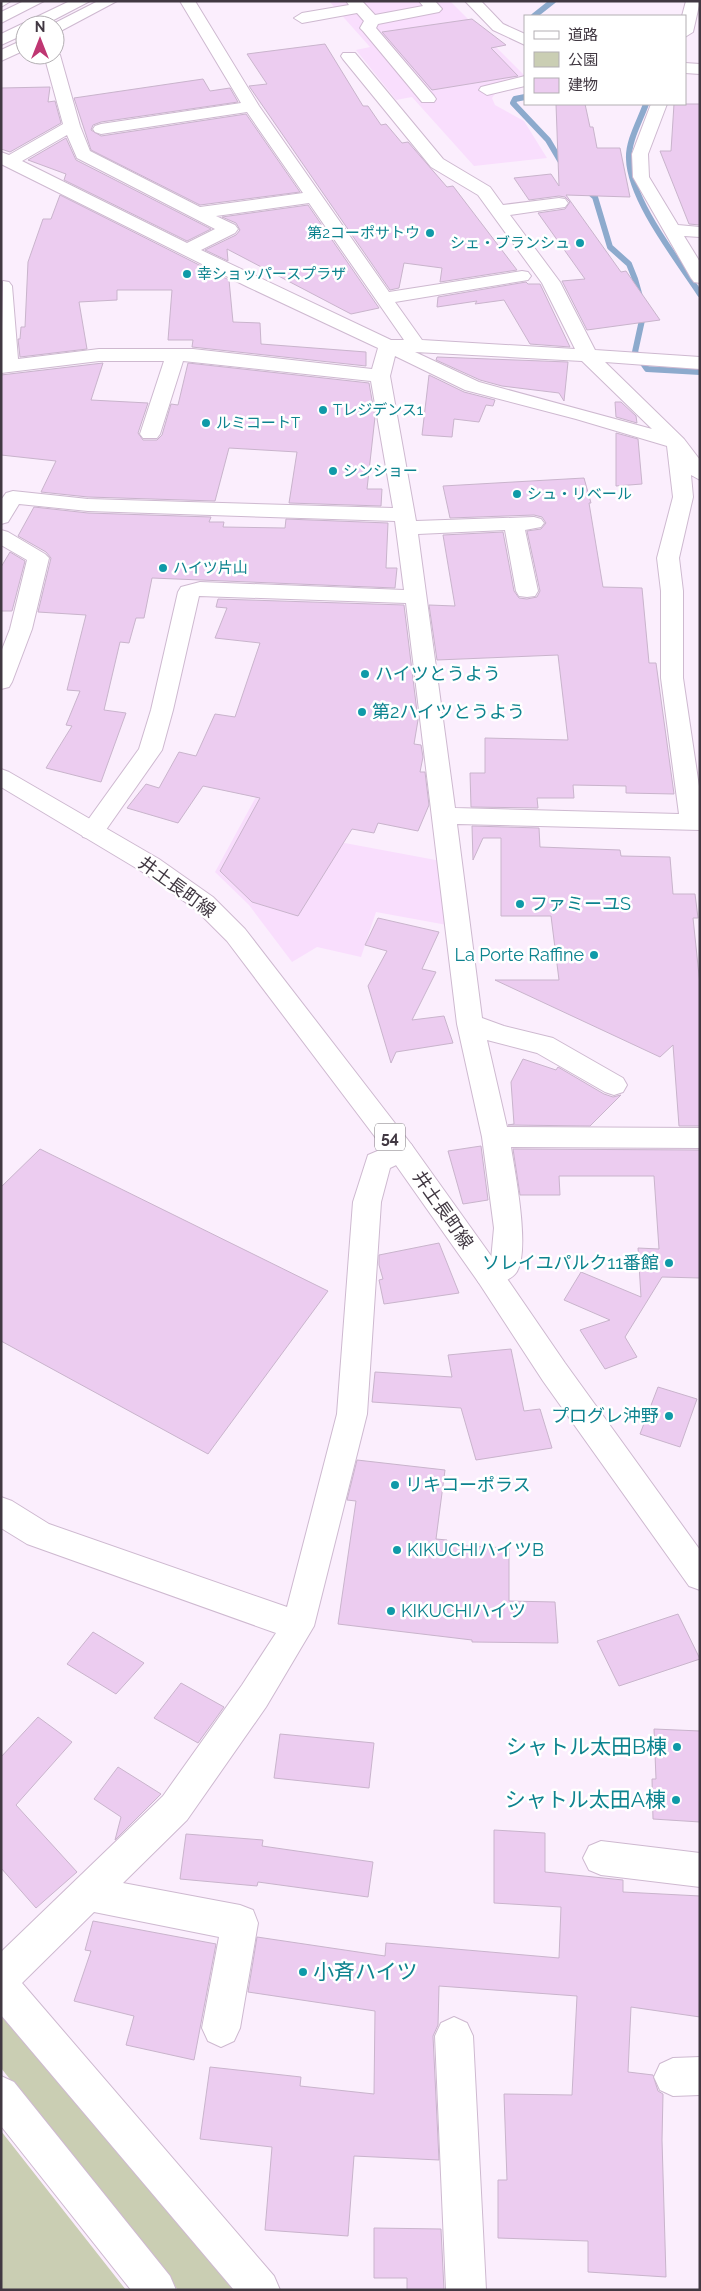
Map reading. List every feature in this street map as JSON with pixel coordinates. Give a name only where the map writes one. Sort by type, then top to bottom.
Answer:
[{"type":"main road","points":[[1,18],[37,1]]},
{"type":"main road","points":[[53,15],[83,1]]},
{"type":"main road","points":[[65,24],[110,1]]},
{"type":"main road","points":[[187,1],[251,106],[418,346]]},
{"type":"main road","points":[[372,20],[434,9],[426,1]]},
{"type":"main road","points":[[472,1],[498,27],[524,40]]},
{"type":"main road","points":[[686,29],[694,1]]},
{"type":"main road","points":[[302,18],[357,5],[372,20]]},
{"type":"main road","points":[[372,20],[368,28],[428,99]]},
{"type":"main road","points":[[1,40],[15,33]]},
{"type":"main road","points":[[1,56],[15,49]]},
{"type":"main road","points":[[349,56],[437,164],[452,176],[472,182],[484,191],[551,282],[588,356],[677,444],[700,474]]},
{"type":"main road","points":[[55,65],[72,126],[83,154],[229,229],[187,250]]},
{"type":"main road","points":[[686,68],[700,69]]},
{"type":"main road","points":[[487,90],[524,81]]},
{"type":"main road","points":[[659,105],[640,154],[641,177],[700,278]]},
{"type":"main road","points":[[101,129],[251,106]]},
{"type":"main road","points":[[6,159],[72,126]]},
{"type":"main road","points":[[6,159],[187,250],[472,386],[583,415],[677,444]]},
{"type":"main road","points":[[197,213],[314,197]]},
{"type":"main road","points":[[499,211],[559,203]]},
{"type":"main road","points":[[671,230],[700,232]]},
{"type":"main road","points":[[384,298],[522,276]]},
{"type":"main road","points":[[3,286],[5,367],[98,355],[193,355],[380,376]]},
{"type":"main road","points":[[388,346],[444,346],[700,363]]},
{"type":"main road","points":[[388,346],[380,376],[406,522],[470,1024],[496,1137],[508,1228],[505,1266],[489,1275]]},
{"type":"main road","points":[[150,434],[175,355]]},
{"type":"main road","points":[[444,816],[696,822],[672,678],[672,590],[668,558],[682,497],[677,444]]},
{"type":"main road","points":[[1,518],[13,497],[88,505],[406,522],[524,524],[527,590]]},
{"type":"main road","points":[[1,536],[38,558],[21,629],[1,682]]},
{"type":"main road","points":[[92,831],[150,750],[162,710],[189,592],[200,588],[416,596]]},
{"type":"main road","name":"井土長町線","points":[[1,777],[150,865],[204,903],[236,935],[401,1151],[489,1275],[554,1372],[700,1576]]},
{"type":"main road","points":[[470,1024],[500,1035],[544,1045],[614,1085]]},
{"type":"main road","points":[[496,1137],[700,1138]]},
{"type":"main road","points":[[1,1978],[175,1808],[254,1696],[298,1626],[352,1414],[367,1202],[378,1162],[401,1151]]},
{"type":"main road","points":[[1,1511],[38,1534],[298,1626]]},
{"type":"main road","points":[[601,1858],[700,1870]]},
{"type":"main road","points":[[89,1894],[240,1923],[221,2028]]},
{"type":"main road","points":[[1,1986],[260,2290]]},
{"type":"main road","points":[[454,2036],[466,2290]]},
{"type":"main road","points":[[1,2095],[156,2290]]},
{"type":"shaded area","points":[[329,1],[450,1],[524,75],[524,85],[496,92],[492,98],[495,105],[524,121],[547,158],[474,166],[412,97],[396,100],[356,50],[370,47]]},
{"type":"shaded area","points":[[263,784],[334,841],[441,861],[447,925],[376,912],[361,957],[317,947],[292,962],[249,905],[215,872]]},
{"type":"green space","points":[[1,2005],[237,2290],[178,2290],[1,2068]]},
{"type":"green space","points":[[1,2131],[126,2290],[1,2290]]},
{"type":"building","points":[[472,19],[506,45],[491,48],[518,76],[432,90],[382,32]]},
{"type":"building","points":[[325,44],[363,106],[368,106],[381,125],[386,124],[402,143],[408,142],[447,187],[453,186],[517,270],[440,282],[442,268],[404,263],[399,288],[390,290],[249,86],[267,84],[247,54]]},
{"type":"building","points":[[203,79],[210,91],[230,88],[238,102],[101,122],[93,125],[91,130],[101,136],[246,114],[300,192],[200,205],[91,150],[74,98]]},
{"type":"building","points":[[50,87],[48,102],[55,101],[61,123],[10,152],[1,149],[1,88]]},
{"type":"building","points":[[700,104],[700,225],[689,224],[660,151],[671,151],[674,105]]},
{"type":"building","points":[[556,105],[585,105],[590,127],[593,127],[597,148],[620,148],[630,197],[566,195],[621,272],[626,271],[660,320],[587,330],[562,281],[585,279],[538,213],[565,209],[570,202],[565,197],[559,196],[529,200],[514,178],[551,174],[559,186]]},
{"type":"building","points":[[66,138],[76,160],[211,229],[187,241],[64,180],[66,174],[28,160]]},
{"type":"building","points":[[60,195],[229,280],[233,322],[260,323],[261,344],[366,352],[366,366],[192,347],[193,340],[168,340],[172,290],[117,290],[117,300],[79,302],[87,349],[20,357],[18,339],[20,339],[21,327],[25,327],[28,262],[43,219],[51,219]]},
{"type":"building","points":[[308,205],[379,308],[351,314],[227,249],[228,261],[205,250],[236,235],[240,230],[236,223],[222,217]]},
{"type":"building","points":[[526,282],[528,284],[540,284],[570,347],[530,344],[504,300],[475,304],[477,301],[437,307],[438,297]]},
{"type":"building","points":[[437,357],[568,362],[564,401],[559,393],[502,386],[480,380],[436,360]]},
{"type":"building","points":[[103,363],[91,400],[148,403],[138,433],[143,440],[157,440],[162,435],[171,404],[178,405],[188,363],[369,383],[375,417],[367,489],[382,489],[381,506],[289,503],[297,452],[229,448],[215,501],[88,497],[41,492],[56,461],[1,455],[1,375]]},
{"type":"building","points":[[429,375],[464,392],[495,400],[493,406],[486,405],[479,422],[454,419],[452,437],[422,435]]},
{"type":"building","points":[[615,402],[621,402],[636,416],[637,423],[616,417]]},
{"type":"building","points":[[616,433],[638,439],[642,484],[616,486]]},
{"type":"building","points":[[584,478],[591,503],[589,503],[603,587],[642,588],[649,663],[656,663],[674,794],[626,793],[626,786],[573,785],[574,798],[537,798],[538,808],[471,807],[470,773],[485,773],[485,738],[568,740],[558,655],[437,660],[429,605],[455,606],[443,535],[503,532],[514,591],[519,598],[527,599],[537,597],[540,591],[527,531],[541,529],[546,523],[542,517],[534,515],[450,518],[443,486]]},
{"type":"building","points":[[34,507],[88,513],[211,517],[209,522],[224,522],[223,527],[285,528],[286,519],[388,523],[386,568],[397,568],[395,588],[152,578],[144,618],[136,618],[129,643],[120,642],[104,710],[126,713],[101,782],[46,768],[72,726],[66,725],[80,691],[67,690],[86,615],[38,612],[51,558],[46,552],[18,536]]},
{"type":"building","points":[[10,552],[25,561],[12,611],[1,611],[1,567]]},
{"type":"building","points":[[218,599],[404,605],[418,720],[414,744],[421,745],[423,757],[420,772],[425,772],[429,805],[418,831],[378,823],[374,833],[352,829],[298,916],[252,902],[220,871],[260,798],[203,786],[178,823],[127,808],[146,784],[159,788],[179,752],[196,756],[215,714],[235,717],[260,643],[215,638],[227,608],[216,607]]},
{"type":"building","points":[[472,826],[539,828],[540,847],[620,850],[621,856],[670,857],[673,894],[695,894],[698,918],[693,918],[700,985],[700,1126],[679,1126],[673,1045],[660,1057],[495,980],[559,980],[551,916],[501,916],[501,838],[483,838],[473,860]]},
{"type":"building","points":[[378,918],[439,932],[422,969],[436,972],[412,1020],[444,1016],[453,1043],[396,1052],[391,1063],[368,986],[387,951],[365,945]]},
{"type":"building","points":[[523,1059],[556,1070],[558,1067],[604,1094],[613,1097],[621,1095],[590,1126],[508,1125],[514,1124],[511,1082]]},
{"type":"building","points":[[481,1146],[488,1200],[463,1204],[448,1151]]},
{"type":"building","points":[[40,1149],[328,1291],[208,1454],[1,1341],[1,1187]]},
{"type":"building","points":[[513,1149],[700,1150],[700,1278],[662,1277],[625,1337],[637,1357],[605,1369],[580,1330],[610,1320],[564,1300],[581,1272],[641,1297],[638,1248],[659,1249],[654,1176],[559,1176],[560,1195],[520,1195]]},
{"type":"building","points":[[439,1243],[459,1293],[384,1304],[379,1280],[383,1279],[379,1265],[379,1255]]},
{"type":"building","points":[[511,1349],[524,1411],[540,1409],[552,1448],[476,1460],[461,1408],[372,1402],[375,1372],[452,1377],[448,1355]]},
{"type":"building","name":"プログレ沖野","points":[[658,1387],[697,1399],[680,1447],[640,1434]]},
{"type":"building","points":[[357,1460],[445,1470],[436,1539],[447,1540],[446,1545],[509,1548],[509,1601],[555,1602],[558,1643],[472,1642],[472,1640],[338,1624],[356,1501],[347,1500]]},
{"type":"building","points":[[678,1614],[700,1659],[619,1686],[597,1641]]},
{"type":"building","points":[[93,1632],[144,1663],[116,1694],[67,1664]]},
{"type":"building","points":[[181,1683],[224,1707],[198,1743],[154,1718]]},
{"type":"building","points":[[38,1717],[72,1742],[16,1805],[77,1872],[36,1908],[1,1868],[1,1757]]},
{"type":"building","points":[[654,1729],[700,1731],[700,1822],[653,1819],[652,1779],[656,1779]]},
{"type":"building","points":[[280,1734],[374,1743],[369,1788],[274,1778]]},
{"type":"building","points":[[118,1767],[161,1794],[115,1840],[121,1817],[94,1799]]},
{"type":"building","points":[[494,1830],[545,1833],[545,1872],[623,1880],[623,1892],[700,1896],[700,2017],[631,2007],[628,2072],[653,2075],[658,2091],[663,2094],[662,2140],[666,2277],[588,2272],[588,2241],[498,2238],[498,2180],[507,2180],[504,2094],[572,2095],[577,1996],[439,1986],[438,2025],[433,2036],[439,2160],[354,2156],[348,2236],[265,2230],[272,2147],[200,2139],[210,2067],[301,2077],[300,2086],[374,2094],[375,2011],[248,1992],[257,1937],[385,1956],[386,1943],[559,1958],[561,1907],[494,1903]]},
{"type":"building","points":[[186,1834],[263,1840],[262,1846],[373,1862],[368,1897],[258,1882],[257,1886],[180,1879]]},
{"type":"building","points":[[93,1921],[216,1944],[194,2060],[126,2045],[134,2016],[74,2001],[91,1951],[85,1950]]},
{"type":"building","points":[[374,2228],[441,2229],[444,2290],[407,2290],[407,2278],[374,2278]]},
{"type":"waterway","points":[[535,15],[553,1]]},
{"type":"waterway","points":[[524,97],[515,99],[513,103],[548,140],[564,167]]},
{"type":"waterway","points":[[646,105],[630,145],[631,175],[646,211],[700,294]]},
{"type":"waterway","points":[[585,188],[595,197],[610,247],[629,264],[635,279],[644,311],[635,352],[647,369],[700,372]]},
{"type":"place","name":"第2コーポサトウ","points":[[430,233]]},
{"type":"place","name":"シェ・ブランシュ","points":[[580,243]]},
{"type":"place","name":"幸ショッパースプラザ","points":[[187,274]]},
{"type":"place","name":"Tレジデンス1","points":[[323,410]]},
{"type":"place","name":"ルミコートT","points":[[206,423]]},
{"type":"place","name":"シンショー","points":[[333,471]]},
{"type":"place","name":"シュ・リベール","points":[[517,494]]},
{"type":"place","name":"ハイツ片山","points":[[163,568]]},
{"type":"place","name":"ハイツとうよう","points":[[365,674]]},
{"type":"place","name":"第2ハイツとうよう","points":[[362,712]]},
{"type":"place","name":"ファミーユS","points":[[520,904]]},
{"type":"place","name":"La Porte Raffine","points":[[594,955]]},
{"type":"place","name":"ソレイユパルク11番館","points":[[669,1263]]},
{"type":"place","name":"プログレ沖野","points":[[669,1416]]},
{"type":"place","name":"リキコーポラス","points":[[395,1485]]},
{"type":"place","name":"KIKUCHIハイツB","points":[[397,1550]]},
{"type":"place","name":"KIKUCHIハイツ","points":[[391,1611]]},
{"type":"place","name":"シャトル太田B棟","points":[[677,1747]]},
{"type":"place","name":"シャトル太田A棟","points":[[676,1800]]},
{"type":"place","name":"小斉ハイツ","points":[[303,1972]]}]
